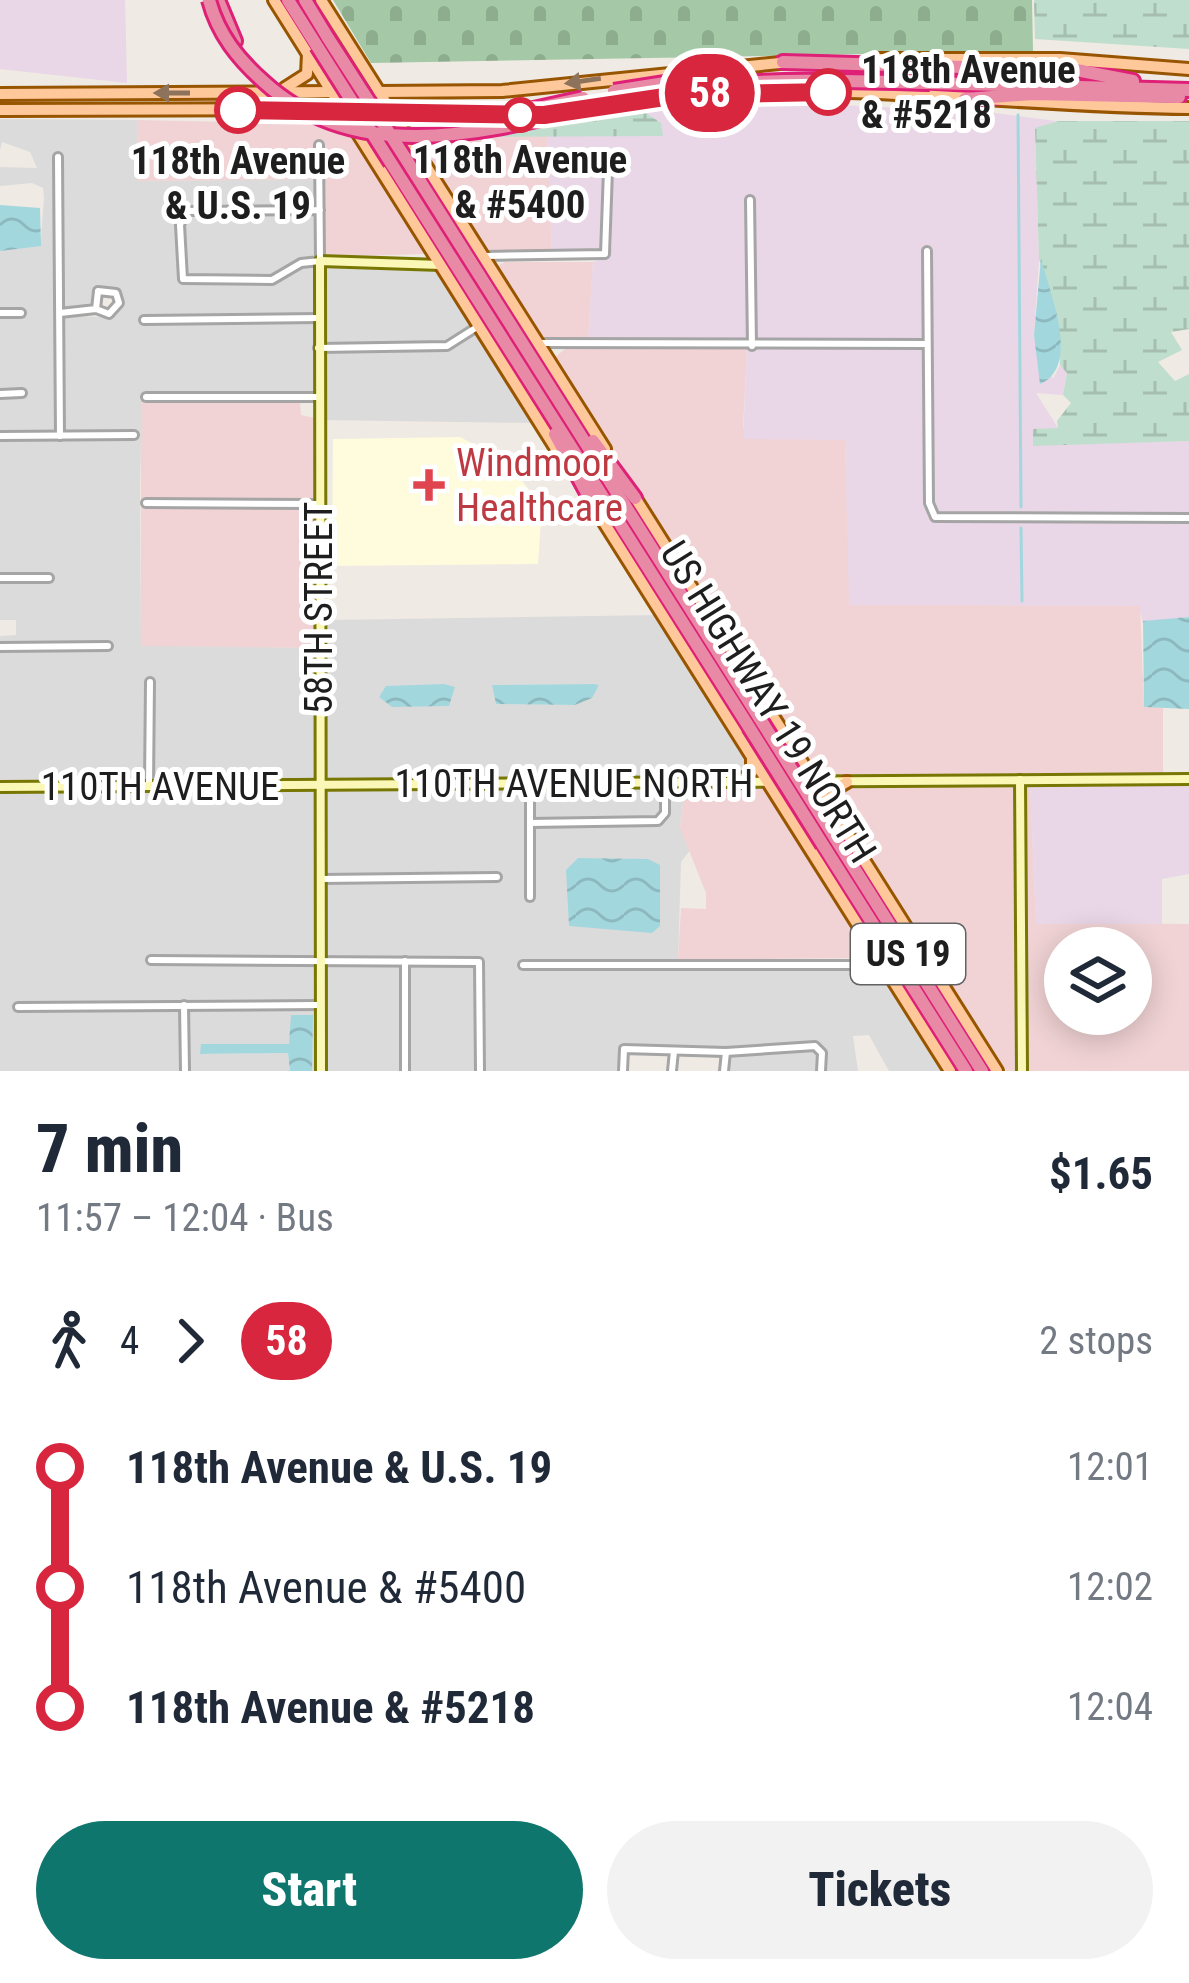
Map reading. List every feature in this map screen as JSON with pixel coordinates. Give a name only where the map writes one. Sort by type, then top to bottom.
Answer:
[{"type":"highway","points":[[213,0],[230,45],[271,88],[321,118],[379,135],[456,134],[702,86],[823,80],[1133,80]]},
{"type":"highway","name":"US HIGHWAY 19 NORTH","points":[[288,0],[324,42],[548,384],[761,721],[823,845],[966,1071]]},
{"type":"highway","name":"US HIGHWAY 19 NORTH","points":[[304,0],[324,42]]},
{"type":"highway","points":[[783,62],[1076,70],[1189,90]]},
{"type":"highway","points":[[930,79],[1189,90]]},
{"type":"highway","points":[[964,99],[1189,90]]},
{"type":"highway","name":"US HIGHWAY 19 NORTH","points":[[398,153],[518,363],[761,721]]},
{"type":"highway","points":[[518,363],[595,508]]},
{"type":"highway","points":[[548,384],[635,498]]},
{"type":"highway","name":"US HIGHWAY 19 NORTH","points":[[823,845],[982,1071]]},
{"type":"main road","points":[[274,0],[326,65],[344,58],[324,42]]},
{"type":"main road","points":[[321,0],[321,74],[359,134],[398,153],[482,255],[551,362],[635,498],[761,721],[770,744],[748,749]]},
{"type":"main road","points":[[300,36],[324,42],[362,65],[366,100],[359,134]]},
{"type":"main road","points":[[262,92],[301,83],[324,42]]},
{"type":"main road","points":[[0,94],[332,92],[366,100],[502,92],[783,62],[1026,58],[1189,68]]},
{"type":"main road","points":[[321,74],[395,115],[424,111],[544,115],[678,95],[740,92],[964,99],[1044,107],[1189,108]]},
{"type":"main road","points":[[0,110],[343,109],[366,100]]},
{"type":"main road","points":[[398,153],[413,118],[424,111]]},
{"type":"main road","points":[[395,115],[398,153],[429,245],[792,819],[823,845]]},
{"type":"main road","points":[[761,721],[791,744],[997,1071]]},
{"type":"main road","points":[[791,744],[792,819]]},
{"type":"main road","points":[[738,783],[752,772],[748,749]]},
{"type":"main road","points":[[748,749],[830,806]]},
{"type":"main road","points":[[830,806],[836,789],[847,782]]},
{"type":"main road","points":[[838,818],[826,814],[808,824],[872,946],[950,1071]]},
{"type":"street","name":"58TH STREET","points":[[319,145],[321,1071]]},
{"type":"street","points":[[58,157],[60,436]]},
{"type":"street","points":[[482,255],[597,258],[609,247],[608,170]]},
{"type":"street","points":[[750,200],[752,346]]},
{"type":"street","points":[[320,210],[186,211],[180,224],[183,279],[272,280],[301,263],[320,261],[441,265]]},
{"type":"street","points":[[414,262],[426,256],[429,245]]},
{"type":"street","points":[[927,250],[929,511],[949,519],[1189,518]]},
{"type":"street","points":[[493,273],[504,258]]},
{"type":"street","points":[[59,313],[114,311],[116,293],[98,291],[95,309]]},
{"type":"street","points":[[0,314],[21,313]]},
{"type":"street","points":[[144,320],[320,318]]},
{"type":"street","points":[[318,348],[447,346],[479,325]]},
{"type":"street","points":[[538,343],[927,344]]},
{"type":"street","points":[[551,362],[554,350],[563,345]]},
{"type":"street","points":[[0,394],[22,393]]},
{"type":"street","points":[[146,397],[318,397]]},
{"type":"street","points":[[0,436],[134,435]]},
{"type":"street","points":[[146,503],[318,504]]},
{"type":"street","points":[[0,578],[49,578]]},
{"type":"street","points":[[0,647],[108,646]]},
{"type":"street","points":[[149,786],[150,682]]},
{"type":"street","name":"110TH AVENUE NORTH","points":[[320,786],[1189,779]]},
{"type":"street","points":[[1020,780],[1022,1071]]},
{"type":"street","points":[[530,823],[662,818],[665,783]]},
{"type":"street","points":[[530,784],[530,897]]},
{"type":"street","name":"110TH AVENUE","points":[[0,787],[320,786]]},
{"type":"street","points":[[320,879],[497,877]]},
{"type":"street","points":[[862,962],[872,946]]},
{"type":"street","points":[[151,960],[479,962],[480,1071]]},
{"type":"street","points":[[404,961],[405,1071]]},
{"type":"street","points":[[523,965],[862,962],[885,966]]},
{"type":"street","points":[[184,1005],[185,1071]]},
{"type":"street","points":[[18,1007],[321,1005]]},
{"type":"street","points":[[622,1071],[624,1048],[726,1052],[820,1048],[821,1071]]},
{"type":"street","points":[[672,1071],[674,1050]]},
{"type":"street","points":[[724,1071],[726,1052]]},
{"type":"shaded area","points":[[0,0],[125,0],[127,83],[0,69]]},
{"type":"shaded area","points":[[678,105],[839,105],[987,112],[1056,121],[1035,129],[1039,259],[1034,335],[1053,379],[1060,365],[1067,372],[1063,395],[1036,393],[1058,428],[1033,445],[1189,441],[1189,515],[937,514],[932,502],[930,248],[924,248],[924,341],[755,342],[752,196],[747,197],[749,342],[588,342],[593,262],[606,257],[612,247],[611,167],[605,167],[603,251],[552,255],[547,136],[662,136],[661,123],[643,111]]},
{"type":"shaded area","points":[[0,119],[137,120],[139,181],[317,179],[317,206],[185,207],[177,225],[181,283],[272,283],[302,266],[317,264],[317,315],[141,317],[142,323],[317,321],[315,394],[142,394],[140,488],[141,645],[317,648],[317,783],[152,783],[153,680],[148,679],[146,783],[0,784],[0,650],[111,648],[110,642],[0,644],[0,636],[16,635],[16,620],[0,620],[0,582],[51,582],[52,576],[0,575],[0,439],[137,437],[136,432],[63,432],[62,316],[109,317],[122,303],[118,291],[102,286],[92,294],[91,307],[62,309],[60,154],[55,155],[57,432],[0,433],[0,398],[25,395],[24,390],[0,391],[0,317],[23,317],[24,311],[0,310],[0,251],[41,237],[44,198],[43,188],[32,183],[0,186],[0,167],[37,168],[30,152],[2,142],[0,150]]},
{"type":"shaded area","points":[[137,120],[322,124],[353,130],[426,249],[424,254],[323,257],[321,142],[316,143],[317,179],[138,181]]},
{"type":"shaded area","points":[[547,136],[552,255],[489,254],[418,142],[434,137]]},
{"type":"shaded area","points":[[317,213],[317,258],[300,260],[271,276],[186,276],[183,225],[188,214]]},
{"type":"shaded area","points":[[505,262],[593,262],[588,342],[544,340],[497,266]]},
{"type":"shaded area","points":[[323,264],[440,268],[475,324],[446,343],[322,345]]},
{"type":"shaded area","points":[[479,329],[536,423],[321,420],[321,351],[448,350]]},
{"type":"shaded area","points":[[924,348],[926,503],[933,520],[1189,521],[1189,617],[1143,624],[1139,606],[849,605],[845,440],[743,439],[747,349]]},
{"type":"shaded area","points":[[565,349],[747,349],[743,428],[845,440],[850,604],[1140,606],[1144,706],[1163,708],[1163,776],[822,779],[554,358]]},
{"type":"shaded area","points":[[141,394],[144,401],[300,401],[301,415],[315,418],[315,501],[144,500],[143,505],[315,507],[317,648],[141,646]]},
{"type":"shaded area","name":"Windmoor Healthcare","points":[[460,437],[508,462],[542,507],[538,564],[332,566],[333,439]]},
{"type":"shaded area","points":[[659,615],[748,755],[749,770],[737,779],[323,783],[323,648],[328,648],[328,620]],"holes":[[[493,685],[599,686],[575,705],[496,704]]]},
{"type":"shaded area","points":[[1189,782],[1189,874],[1162,879],[1162,924],[1036,924],[1030,783]]},
{"type":"shaded area","points":[[1030,783],[1036,923],[1189,924],[1189,1071],[1026,1071],[1023,784]]},
{"type":"shaded area","points":[[1017,784],[1019,1071],[1006,1071],[834,799],[848,785]]},
{"type":"shaded area","points":[[768,786],[869,947],[862,958],[678,960],[681,908],[706,909],[706,893],[680,828],[685,787]]},
{"type":"shaded area","points":[[527,787],[528,900],[533,899],[533,826],[658,825],[666,819],[668,787],[685,787],[680,828],[691,849],[681,862],[678,960],[521,962],[520,968],[875,967],[883,969],[946,1071],[889,1071],[869,1035],[853,1036],[858,1071],[824,1071],[823,1046],[815,1043],[726,1048],[622,1045],[620,1071],[483,1071],[481,959],[324,956],[325,882],[500,880],[499,874],[326,875],[327,790]]},
{"type":"shaded area","points":[[533,787],[662,787],[662,812],[649,819],[533,819]]},
{"type":"shaded area","points":[[0,790],[317,790],[317,955],[148,957],[148,963],[317,962],[317,1001],[14,1004],[15,1010],[181,1008],[182,1071],[0,1071]]},
{"type":"shaded area","points":[[323,963],[401,965],[402,1071],[324,1071]]},
{"type":"shaded area","points":[[408,965],[476,965],[477,1071],[408,1071]]},
{"type":"shaded area","points":[[187,1008],[318,1008],[318,1071],[312,1071],[312,1015],[292,1015],[289,1044],[202,1044],[201,1054],[288,1053],[290,1071],[188,1071]]},
{"type":"shaded area","points":[[815,1050],[818,1071],[727,1071],[729,1055]]},
{"type":"green space","points":[[333,0],[1032,0],[1033,51],[371,63]]},
{"type":"green space","points":[[1034,0],[1189,0],[1189,49],[1035,39]]},
{"type":"green space","points":[[643,111],[661,123],[663,136],[434,137],[498,125]]},
{"type":"green space","points":[[1058,121],[1189,121],[1189,329],[1171,332],[1182,350],[1158,362],[1175,381],[1189,374],[1189,441],[1033,446],[1033,429],[1058,428],[1057,421],[1071,403],[1063,395],[1067,373],[1060,365],[1057,328],[1039,259],[1035,128]]},
{"type":"water","points":[[0,205],[40,208],[41,246],[0,251]]},
{"type":"water","points":[[1041,258],[1061,345],[1052,375],[1040,384],[1034,335]]},
{"type":"water","points":[[1189,617],[1189,709],[1144,707],[1143,621]]},
{"type":"water","points":[[492,685],[599,685],[592,698],[575,705],[496,704]]},
{"type":"water","points":[[386,686],[455,687],[449,706],[392,707],[379,697]]},
{"type":"water","points":[[578,858],[648,859],[660,865],[660,926],[652,933],[569,926],[566,870]]},
{"type":"water","points":[[291,1015],[313,1015],[312,1071],[290,1071],[288,1053],[200,1054],[201,1044],[289,1044]]},
{"type":"waterway","points":[[1018,115],[1021,507]]},
{"type":"waterway","points":[[1021,528],[1022,601]]},
{"type":"bus line","name":"58","points":[[238,110],[544,115],[678,95],[828,92]]},
{"type":"place","name":"118th Avenue & #5218","points":[[828,92]]},
{"type":"place","name":"118th Avenue & U.S. 19","points":[[238,110]]},
{"type":"place","name":"118th Avenue & #5400","points":[[520,115]]},
{"type":"place","name":"Windmoor Healthcare","points":[[429,485]]}]
